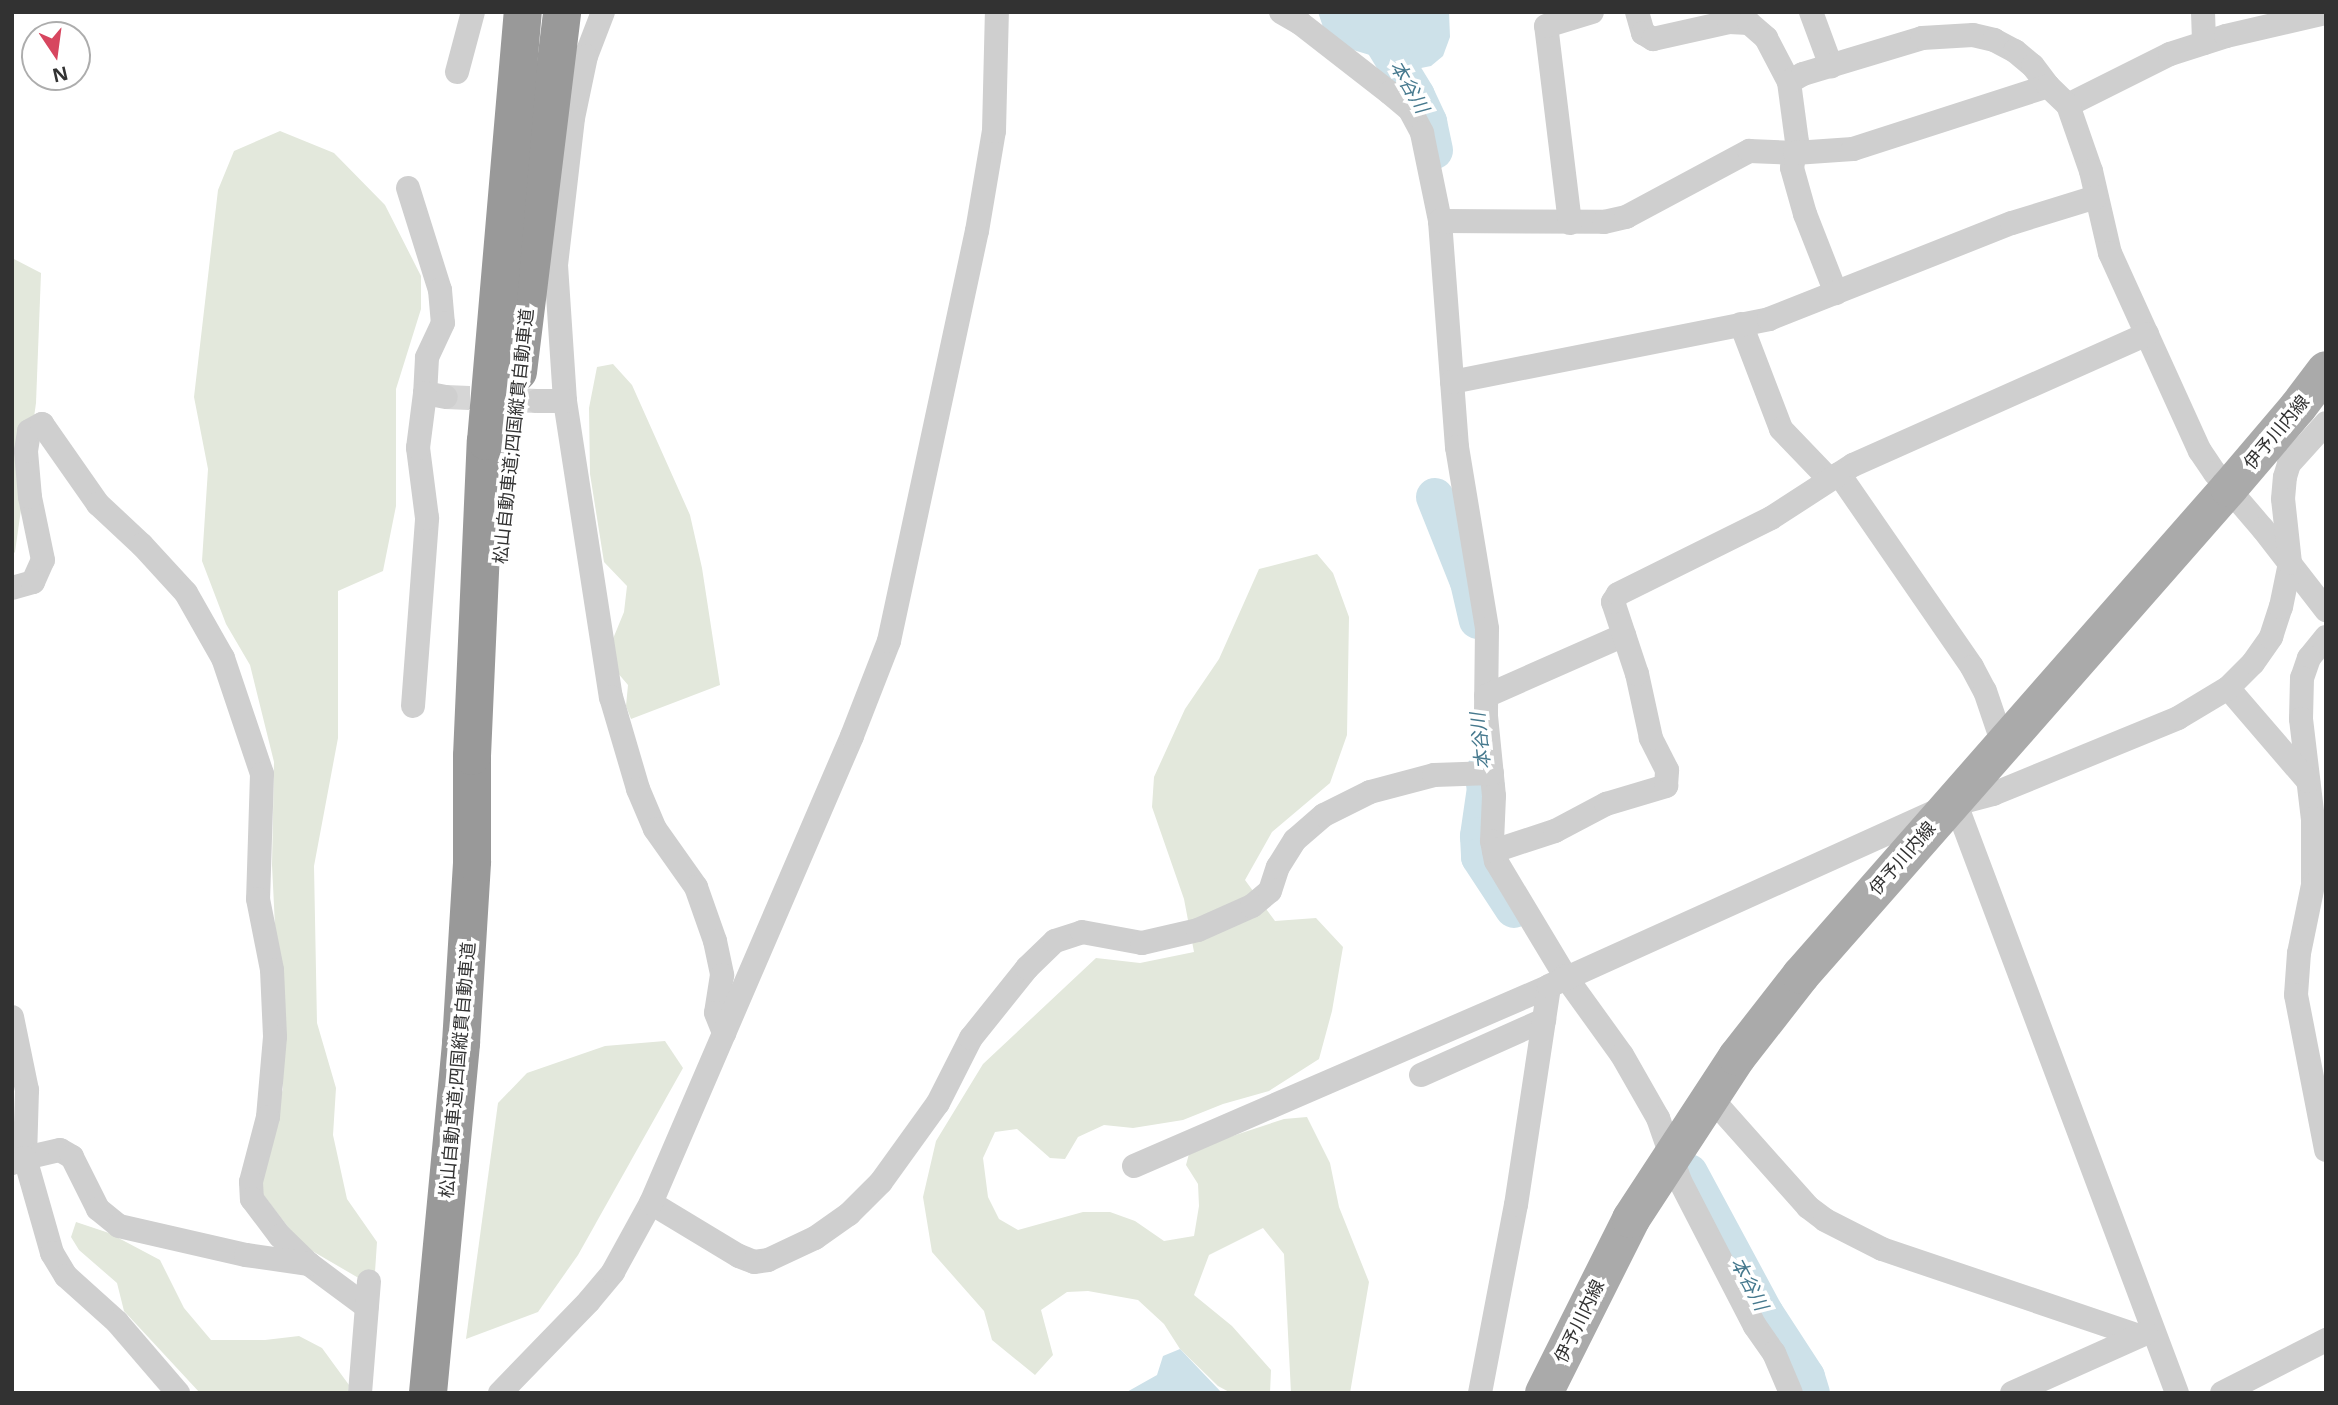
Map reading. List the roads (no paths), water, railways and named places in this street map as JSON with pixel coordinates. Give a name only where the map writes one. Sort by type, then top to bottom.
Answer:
[{"type":"highway","name":"松山自動車道;四国縦貫自動車道","points":[[428,1393],[461,1043],[472,861],[472,756],[486,442],[523,12]]},
{"type":"highway","name":"松山自動車道;四国縦貫自動車道","points":[[472,861],[485,758],[510,446],[562,12]]},
{"type":"main road","name":"伊予川内線","points":[[1544,1393],[1598,1280],[1672,1155],[1801,975],[2322,386]]},
{"type":"street","points":[[457,72],[473,12]]},
{"type":"street","points":[[603,12],[586,56],[573,118],[556,265],[565,401],[611,697],[642,799],[656,830],[696,887],[715,941],[722,975],[716,1013],[724,1032]]},
{"type":"street","points":[[500,1393],[589,1301],[613,1272],[651,1203],[852,736],[889,641],[978,230],[993,131],[997,12]]},
{"type":"street","points":[[1570,223],[1546,26],[1592,12]]},
{"type":"street","points":[[1637,12],[1643,33],[1653,39],[1729,22],[1749,23],[1766,38],[1789,82],[1797,142],[1792,168],[1836,293]]},
{"type":"street","points":[[1811,12],[1831,66]]},
{"type":"street","points":[[2203,12],[2204,43]]},
{"type":"street","points":[[2068,105],[2170,54],[2326,13]]},
{"type":"street","points":[[1292,16],[1409,110],[1422,133],[1440,221],[1457,447],[1487,629],[1486,696],[1494,850],[1506,880],[1557,981],[1622,1055],[1658,1118],[1680,1181],[1755,1326],[1774,1353],[1791,1393]]},
{"type":"street","points":[[1789,82],[1803,74],[1831,66],[1941,23],[1994,40],[2033,66],[2048,86],[2068,105],[2085,151],[2109,253],[2200,450],[2215,473],[2326,610]]},
{"type":"street","points":[[1440,221],[1604,222],[1626,217],[1749,151],[1795,153],[1853,149],[2048,86]]},
{"type":"street","points":[[408,188],[440,290],[443,323],[427,358],[435,395],[418,448],[427,517],[413,706]]},
{"type":"street","points":[[1452,382],[1769,319],[2012,223],[2096,197]]},
{"type":"street","points":[[1741,324],[1781,429],[1834,476],[1972,667],[1985,691],[2003,744]]},
{"type":"street","points":[[1494,850],[1555,831],[1606,804],[1666,786],[1667,771],[1651,738],[1637,674],[1613,602],[1618,594],[1771,518],[1853,465],[2147,334]]},
{"type":"street","points":[[537,401],[565,401]]},
{"type":"street","points":[[1134,1166],[1591,968],[1948,806],[1993,794],[2166,723],[2228,688],[2253,663],[2271,637],[2281,607],[2290,563],[2283,499],[2285,477],[2289,464],[2326,423]]},
{"type":"street","points":[[12,588],[33,582],[43,561],[30,497],[26,451],[29,431],[42,424],[98,505],[142,545],[186,593],[223,658],[262,774],[258,899],[272,970],[275,1037],[268,1117],[251,1182],[252,1199],[271,1226],[309,1264],[367,1307]]},
{"type":"street","points":[[1486,696],[1624,635]]},
{"type":"street","points":[[2326,637],[2309,658],[2302,678],[2301,719],[2313,819],[2313,885],[2300,953],[2296,995],[2326,1150]]},
{"type":"street","points":[[2228,688],[2308,781]]},
{"type":"street","points":[[651,1203],[739,1256],[754,1262],[768,1260],[815,1238],[849,1214],[881,1182],[939,1103],[971,1038],[1027,968],[1055,941],[1082,933],[1142,943],[1198,930],[1252,905],[1270,891],[1278,867],[1295,840],[1324,815],[1370,792],[1434,775],[1492,774]]},
{"type":"street","points":[[1948,806],[1960,815],[2146,1333],[2177,1393]]},
{"type":"street","points":[[1480,1393],[1516,1205],[1544,1020],[1557,981]]},
{"type":"street","points":[[12,1017],[27,1090],[18,1160],[52,1253],[66,1276],[117,1322],[178,1393]]},
{"type":"street","points":[[1421,1075],[1544,1020]]},
{"type":"street","points":[[1711,1098],[1808,1207],[1825,1220],[1882,1249],[2146,1333]]},
{"type":"street","points":[[18,1160],[60,1150],[72,1157],[98,1209],[119,1226],[233,1253],[309,1264]]},
{"type":"street","points":[[360,1393],[369,1281]]},
{"type":"street","points":[[2012,1393],[2146,1333]]},
{"type":"street","points":[[2222,1393],[2326,1340]]},
{"type":"waterway","name":"本谷川","points":[[1365,12],[1416,96],[1428,122],[1434,150]]},
{"type":"waterway","name":"本谷川","points":[[1435,497],[1469,582],[1478,620]]},
{"type":"waterway","name":"本谷川","points":[[1483,774],[1486,788],[1479,836],[1480,857],[1514,909]]},
{"type":"waterway","name":"本谷川","points":[[1689,1173],[1765,1314],[1806,1377],[1811,1393]]},
{"type":"tunnel","points":[[446,397],[537,401]]}]
